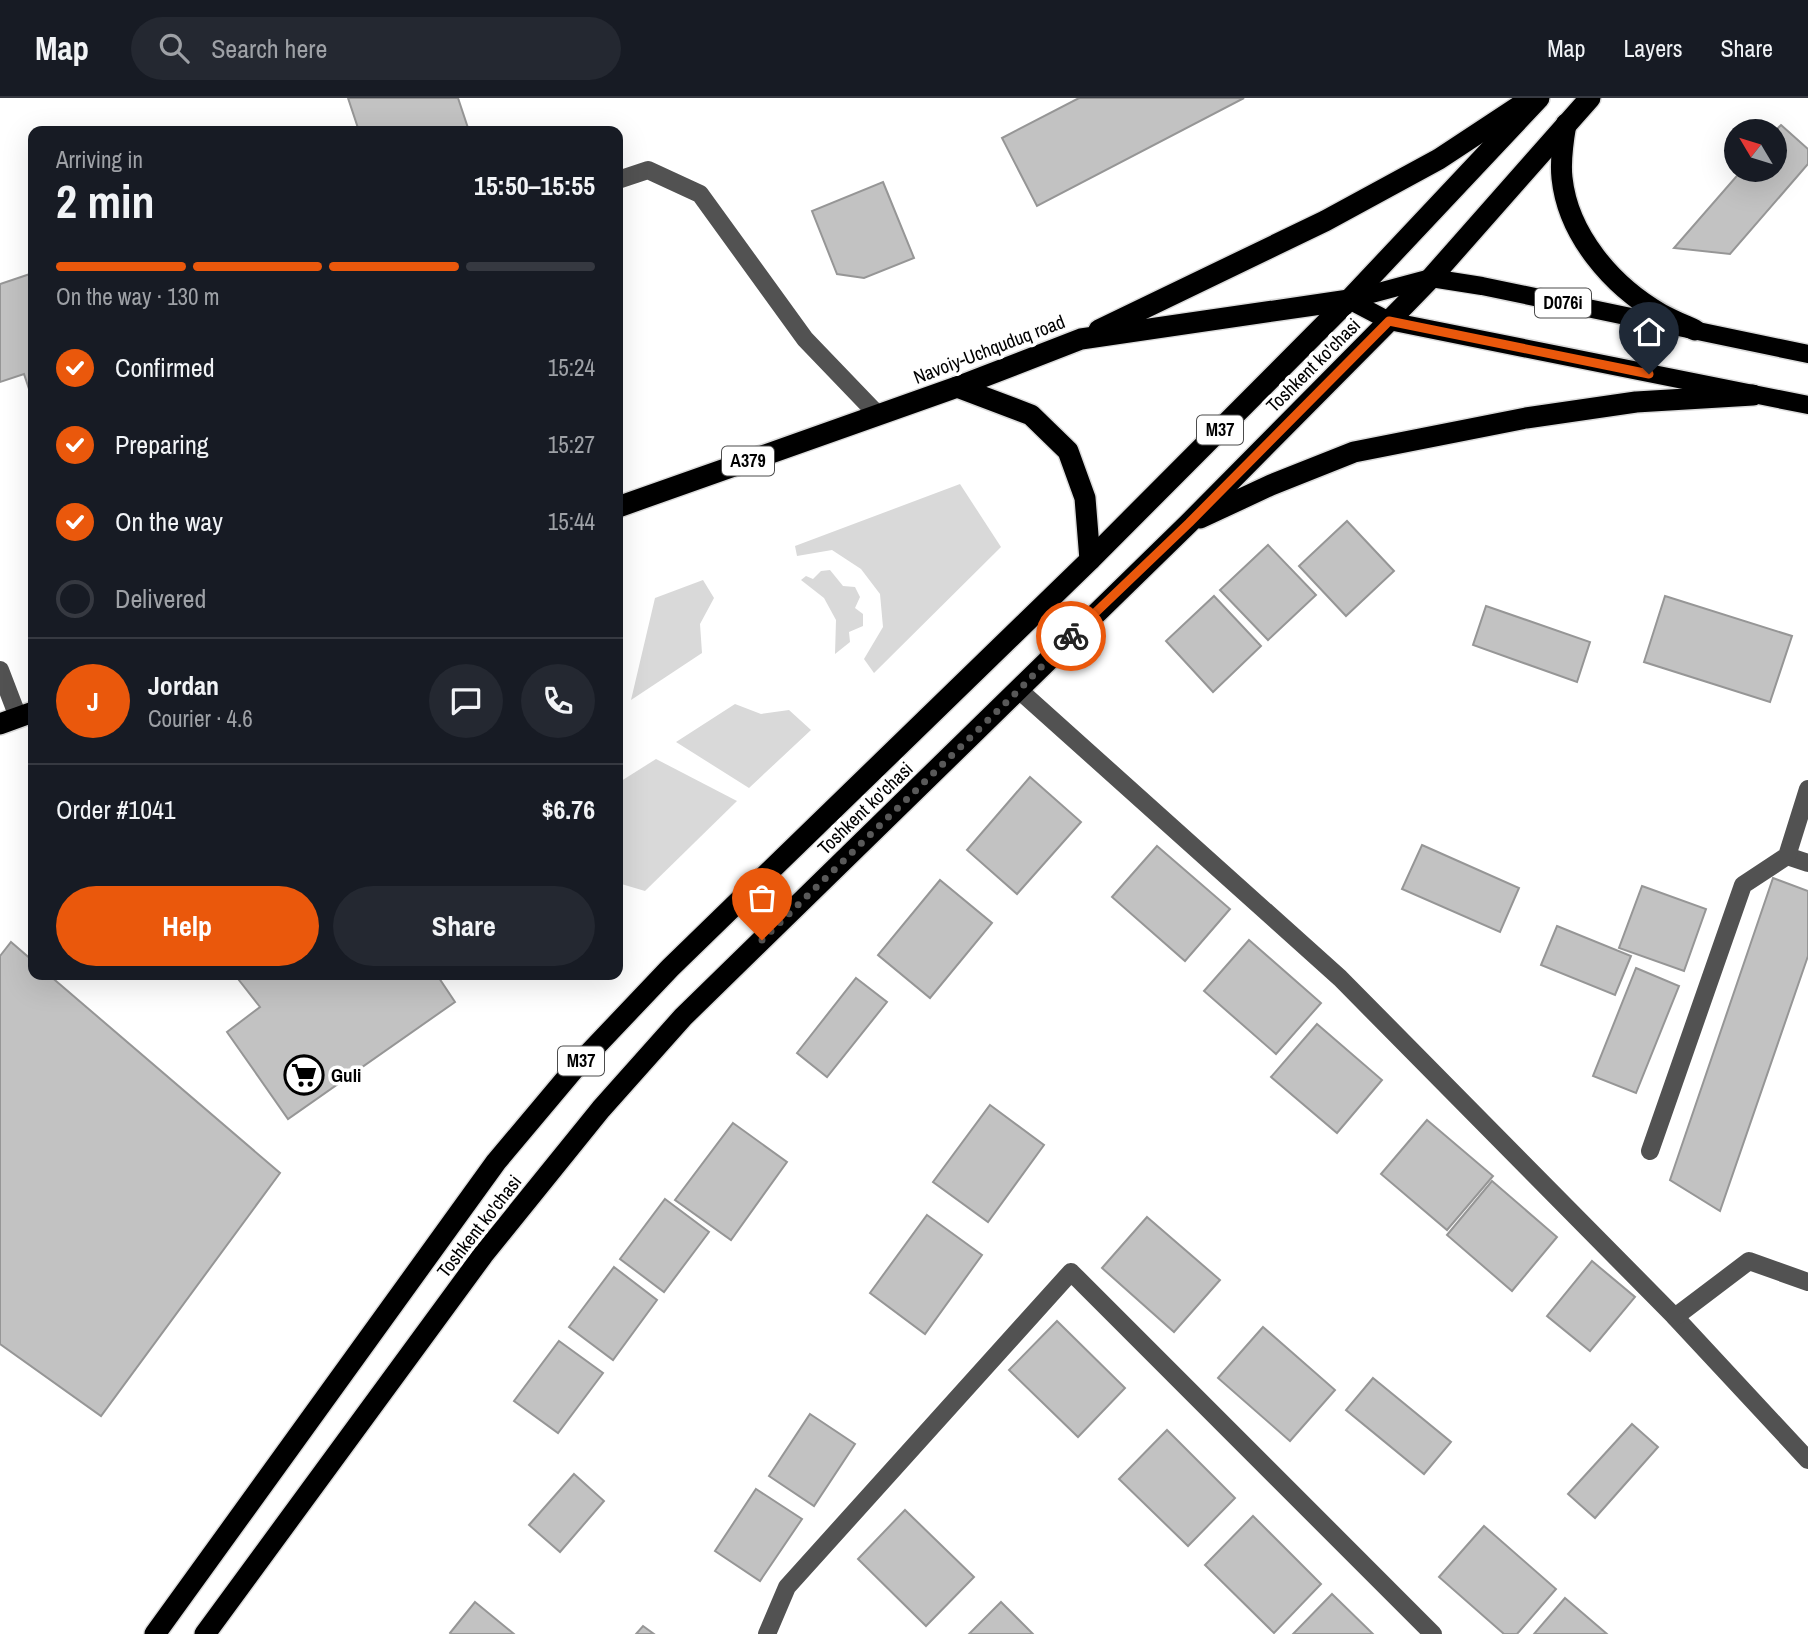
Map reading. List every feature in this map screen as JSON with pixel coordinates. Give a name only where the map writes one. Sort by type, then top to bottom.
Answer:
[{"type":"highway","points":[[1081,339],[1325,222],[1439,159],[1531,98]]},
{"type":"highway","name":"Toshkent ko'chasi","points":[[1349,300],[1538,98]]},
{"type":"highway","name":"Toshkent ko'chasi","points":[[205,1634],[483,1255],[601,1109],[683,1017],[1189,523],[1389,321],[1431,278],[1590,98]]},
{"type":"highway","points":[[1566,124],[1562,177],[1570,210],[1583,240],[1606,269],[1630,292],[1660,313],[1695,330]]},
{"type":"highway","name":"Navoiy-Uchquduq road","points":[[623,505],[957,387],[1081,339],[1349,300]]},
{"type":"highway","name":"M37","points":[[1090,560],[1349,300]]},
{"type":"highway","points":[[957,387],[1031,415],[1068,451],[1085,498],[1090,560]]},
{"type":"highway","points":[[1189,523],[1271,485],[1354,452],[1527,418],[1636,402],[1753,395]]},
{"type":"highway","name":"Toshkent ko'chasi","points":[[155,1634],[496,1162],[575,1068],[670,968],[1090,560]]},
{"type":"main road","name":"Navoiy-Uchquduq road","points":[[1349,300],[1431,278]]},
{"type":"main road","name":"D076i","points":[[1431,278],[1482,286],[1808,354]]},
{"type":"main road","points":[[1349,300],[1389,321],[1808,405]]},
{"type":"street","points":[[623,178],[648,170],[700,194],[805,339],[878,415]]},
{"type":"street","points":[[0,670],[17,718]]},
{"type":"street","points":[[1019,690],[1340,978],[1675,1317],[1808,1460]]},
{"type":"street","points":[[1650,1151],[1744,886],[1787,856],[1808,789]]},
{"type":"street","points":[[1787,856],[1808,863]]},
{"type":"street","points":[[1675,1317],[1749,1261],[1808,1282]]},
{"type":"street","points":[[767,1634],[787,1587],[1071,1272],[1433,1634]]},
{"type":"shaded area","points":[[960,484],[1001,547],[874,673],[864,659],[883,627],[880,594],[861,569],[832,550],[797,556],[795,546]]},
{"type":"shaded area","points":[[830,570],[843,586],[855,587],[860,597],[855,608],[863,614],[863,626],[849,632],[850,642],[835,654],[836,620],[824,598],[801,580],[806,576],[813,579],[821,571]]},
{"type":"shaded area","points":[[703,580],[714,598],[700,624],[702,653],[631,700],[655,598]]},
{"type":"shaded area","points":[[735,704],[761,714],[789,710],[811,730],[749,788],[676,742]]},
{"type":"shaded area","points":[[656,759],[737,801],[645,891],[623,884],[623,780]]},
{"type":"building","points":[[348,98],[458,98],[467,126],[357,126]]},
{"type":"building","points":[[1079,98],[1244,98],[1037,206],[1002,138]]},
{"type":"building","points":[[1787,130],[1808,149],[1808,164],[1730,254],[1674,248],[1732,182],[1787,182]]},
{"type":"building","points":[[883,182],[914,258],[864,278],[837,274],[812,211]]},
{"type":"building","points":[[28,275],[28,386],[24,374],[0,382],[0,284]]},
{"type":"building","points":[[1347,521],[1394,571],[1346,616],[1299,566]]},
{"type":"building","points":[[1268,545],[1316,595],[1268,640],[1220,590]]},
{"type":"building","points":[[1214,596],[1261,646],[1213,692],[1166,641]]},
{"type":"building","points":[[1665,596],[1792,636],[1770,702],[1644,662]]},
{"type":"building","points":[[1486,606],[1590,642],[1577,682],[1473,645]]},
{"type":"building","points":[[1030,777],[1081,822],[1017,894],[967,850]]},
{"type":"building","points":[[1422,845],[1519,888],[1500,932],[1402,889]]},
{"type":"building","points":[[1157,846],[1230,909],[1185,961],[1112,897]]},
{"type":"building","points":[[1773,878],[1808,891],[1808,956],[1720,1211],[1670,1180]]},
{"type":"building","points":[[940,880],[992,923],[930,998],[878,955]]},
{"type":"building","points":[[1642,886],[1706,909],[1684,971],[1619,948]]},
{"type":"building","points":[[1557,926],[1631,956],[1615,995],[1541,965]]},
{"type":"building","points":[[1249,940],[1321,1003],[1276,1054],[1204,991]]},
{"type":"building","points":[[11,942],[28,957],[28,980],[55,980],[280,1173],[101,1416],[0,1344],[0,956]]},
{"type":"building","points":[[1636,968],[1679,986],[1636,1093],[1593,1076]]},
{"type":"building","points":[[856,978],[887,1002],[827,1077],[797,1053]]},
{"type":"building","name":"Guli","points":[[239,980],[440,980],[455,1002],[288,1119],[227,1032],[260,1007]]},
{"type":"building","points":[[1317,1024],[1382,1080],[1337,1133],[1271,1077]]},
{"type":"building","points":[[990,1105],[1044,1145],[988,1222],[933,1182]]},
{"type":"building","points":[[1427,1120],[1493,1176],[1447,1230],[1381,1174]]},
{"type":"building","points":[[733,1123],[787,1162],[731,1240],[675,1200]]},
{"type":"building","points":[[1492,1181],[1557,1237],[1512,1291],[1447,1235]]},
{"type":"building","points":[[665,1199],[709,1232],[664,1292],[620,1259]]},
{"type":"building","points":[[927,1215],[982,1255],[925,1334],[870,1293]]},
{"type":"building","points":[[1147,1217],[1220,1280],[1174,1332],[1102,1268]]},
{"type":"building","points":[[1592,1261],[1635,1297],[1590,1351],[1547,1316]]},
{"type":"building","points":[[614,1267],[657,1300],[613,1360],[569,1327]]},
{"type":"building","points":[[1057,1321],[1125,1388],[1078,1437],[1009,1370]]},
{"type":"building","points":[[1263,1327],[1335,1390],[1290,1441],[1218,1378]]},
{"type":"building","points":[[559,1341],[603,1373],[558,1433],[514,1401]]},
{"type":"building","points":[[1373,1378],[1451,1442],[1424,1474],[1346,1410]]},
{"type":"building","points":[[810,1414],[855,1444],[814,1506],[769,1476]]},
{"type":"building","points":[[1632,1424],[1658,1447],[1595,1518],[1568,1494]]},
{"type":"building","points":[[1167,1430],[1235,1498],[1188,1546],[1119,1479]]},
{"type":"building","points":[[574,1474],[604,1501],[560,1552],[529,1525]]},
{"type":"building","points":[[756,1489],[802,1519],[760,1581],[715,1551]]},
{"type":"building","points":[[905,1510],[974,1577],[926,1626],[858,1559]]},
{"type":"building","points":[[1253,1516],[1321,1584],[1274,1633],[1205,1565]]},
{"type":"building","points":[[1484,1526],[1556,1589],[1517,1634],[1504,1634],[1439,1577]]},
{"type":"building","points":[[1332,1594],[1373,1634],[1293,1634]]},
{"type":"building","points":[[1565,1598],[1607,1634],[1534,1634]]},
{"type":"building","points":[[475,1602],[514,1634],[451,1634]]},
{"type":"building","points":[[1001,1602],[1033,1634],[969,1634]]},
{"type":"building","points":[[643,1626],[654,1634],[636,1634]]},
{"type":"way so far","points":[[762,940],[1071,636]]},
{"type":"place","name":"Guli","points":[[304,1075]]},
{"type":"route","points":[[1071,636],[1189,523],[1389,321],[1649,374]]}]
